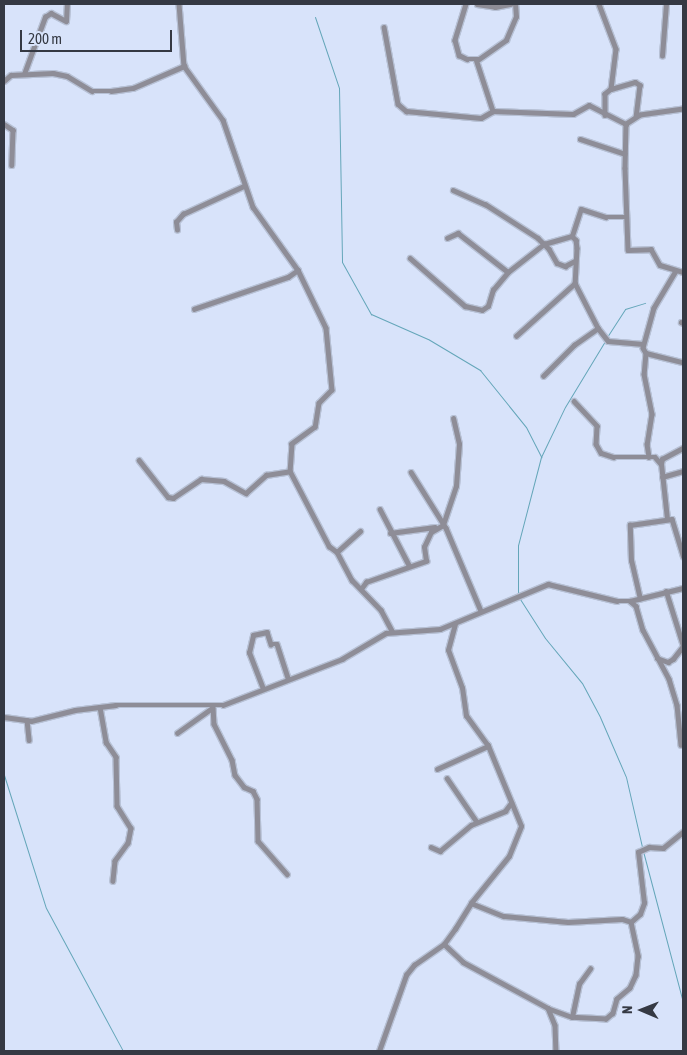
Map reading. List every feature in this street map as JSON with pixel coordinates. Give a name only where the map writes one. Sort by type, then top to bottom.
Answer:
[{"type":"street","points":[[24,74],[45,17],[51,13],[66,21],[67,4]]},
{"type":"street","points":[[180,4],[184,66],[223,120],[244,186],[254,207],[298,270],[326,328],[333,385],[319,403],[315,427],[292,444],[290,471],[329,546],[337,552],[352,580],[381,610],[392,632]]},
{"type":"street","points":[[466,4],[455,46],[461,58],[476,59],[506,40],[516,17],[513,4],[495,7],[477,4]]},
{"type":"street","points":[[599,4],[616,50],[611,88]]},
{"type":"street","points":[[662,56],[666,4]]},
{"type":"street","points":[[384,27],[398,104],[406,111],[480,118],[493,111],[573,114],[589,105],[604,115],[626,124]]},
{"type":"street","points":[[476,59],[493,111]]},
{"type":"street","points":[[4,79],[24,74],[52,73],[67,76],[92,91],[111,91],[134,88],[184,66]]},
{"type":"street","points":[[604,115],[605,94],[611,88],[635,82],[640,85],[636,116]]},
{"type":"street","points":[[683,110],[636,116],[626,124],[625,154],[627,248],[651,249],[653,257],[660,265],[683,272]]},
{"type":"street","points":[[4,124],[13,130],[12,165]]},
{"type":"street","points":[[580,139],[625,154]]},
{"type":"street","points":[[177,230],[176,222],[183,214],[244,186]]},
{"type":"street","points":[[453,190],[485,204],[544,244],[557,262],[566,266],[575,261]]},
{"type":"street","points":[[572,236],[581,208],[606,218],[625,216]]},
{"type":"street","points":[[447,238],[458,232],[508,272]]},
{"type":"street","points":[[410,258],[468,308],[486,309],[493,290],[508,272],[544,244],[572,236]]},
{"type":"street","points":[[572,236],[576,240],[575,283],[598,328],[608,341],[619,345],[643,344]]},
{"type":"street","points":[[194,309],[288,277],[298,270]]},
{"type":"street","points":[[650,457],[647,444],[652,414],[644,374],[646,353],[643,344],[654,308],[676,271]]},
{"type":"street","points":[[516,336],[575,283]]},
{"type":"street","points":[[543,376],[574,345],[598,328]]},
{"type":"street","points":[[646,353],[683,362]]},
{"type":"street","points":[[574,401],[598,426],[596,444],[601,453],[613,457],[654,457],[661,464]]},
{"type":"street","points":[[361,589],[366,582],[409,565],[426,561],[424,547],[429,535],[441,526],[451,509],[459,466],[459,444],[453,419]]},
{"type":"street","points":[[667,519],[662,459],[683,448]]},
{"type":"street","points":[[139,460],[170,498],[201,479],[224,481],[246,493],[266,475],[290,471]]},
{"type":"street","points":[[662,477],[683,471]]},
{"type":"street","points":[[410,472],[436,508],[441,526],[481,611]]},
{"type":"street","points":[[380,509],[390,533],[409,565]]},
{"type":"street","points":[[640,599],[631,562],[629,527],[667,519],[674,522],[683,556]]},
{"type":"street","points":[[390,533],[441,526]]},
{"type":"street","points":[[337,552],[360,531]]},
{"type":"street","points":[[4,717],[27,720],[100,707],[167,702],[214,706],[342,659],[392,632],[426,631],[455,624],[481,611],[548,584],[602,599],[630,601],[683,588]]},
{"type":"street","points":[[657,658],[668,662],[674,659],[683,646],[666,592]]},
{"type":"street","points":[[630,601],[636,606],[657,658],[669,679],[677,705],[681,745]]},
{"type":"street","points":[[379,1051],[406,975],[414,965],[444,944],[471,903],[509,856],[521,826],[488,746],[466,716],[462,688],[452,666],[448,650],[455,624]]},
{"type":"street","points":[[263,689],[249,652],[253,635],[267,632],[271,644],[277,644],[288,678]]},
{"type":"street","points":[[177,733],[209,713],[214,706]]},
{"type":"street","points":[[214,706],[214,724],[230,753],[235,776],[244,787],[253,791],[257,799],[258,841],[287,874]]},
{"type":"street","points":[[100,707],[106,742],[116,757],[117,806],[131,828],[128,843],[114,860],[113,881]]},
{"type":"street","points":[[27,720],[28,740]]},
{"type":"street","points":[[436,769],[488,746]]},
{"type":"street","points":[[447,778],[477,822]]},
{"type":"street","points":[[431,847],[440,851],[477,822],[505,811],[512,803]]},
{"type":"street","points":[[631,922],[640,914],[644,903],[638,852],[649,847],[663,848],[683,832]]},
{"type":"street","points":[[471,903],[504,916],[568,922],[622,919],[631,922]]},
{"type":"street","points":[[444,944],[463,962],[548,1008],[572,1017],[606,1019],[613,1013],[617,999],[630,988],[636,975],[638,956],[631,922]]},
{"type":"street","points":[[572,1017],[579,984],[590,969]]},
{"type":"street","points":[[548,1008],[555,1025],[556,1051]]},
{"type":"waterway","points":[[315,17],[339,88],[342,262],[371,314],[428,339],[480,370],[526,427],[541,457],[518,545],[518,595]]},
{"type":"waterway","points":[[607,337],[625,309],[645,303]]},
{"type":"waterway","points":[[541,457],[565,407],[605,341]]},
{"type":"waterway","points":[[520,599],[545,638],[582,683],[600,717],[626,777],[642,847]]},
{"type":"waterway","points":[[4,775],[46,908],[123,1051]]},
{"type":"waterway","points":[[643,851],[682,999],[683,1022]]}]
